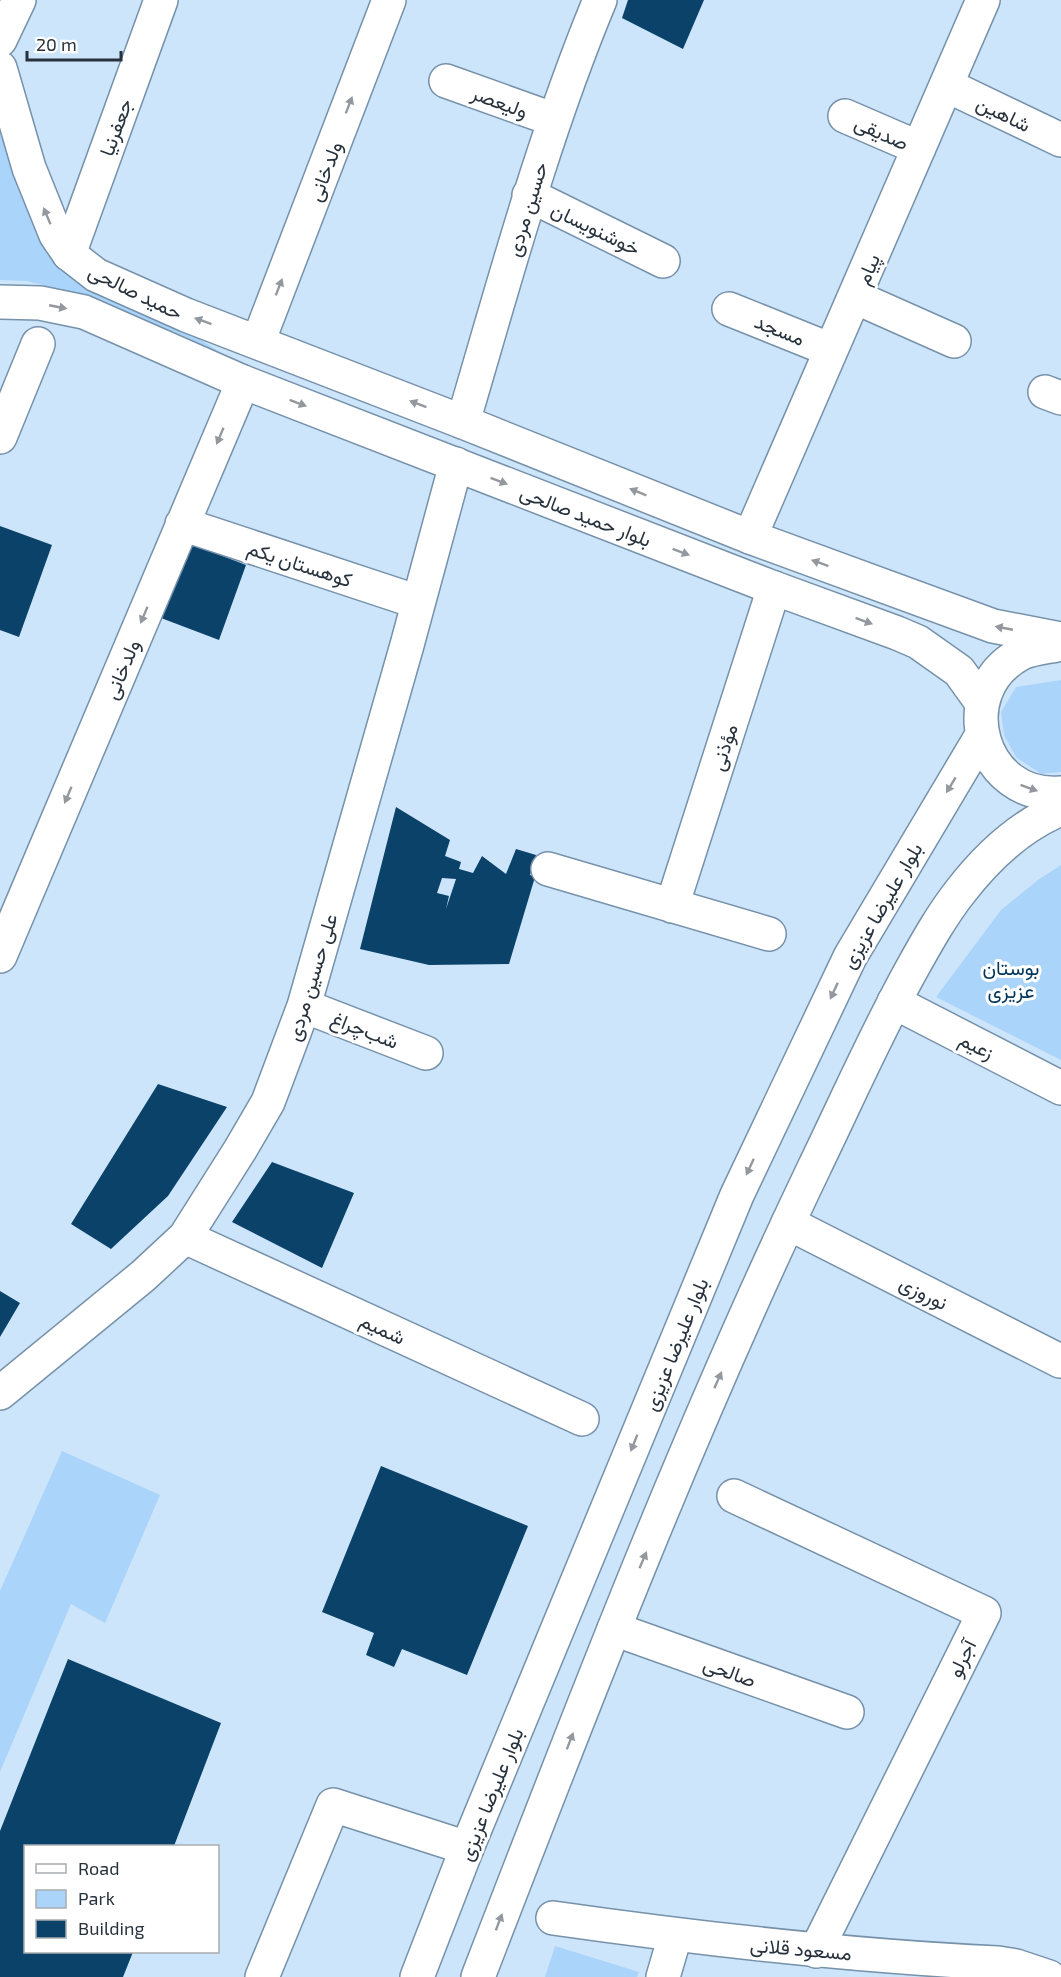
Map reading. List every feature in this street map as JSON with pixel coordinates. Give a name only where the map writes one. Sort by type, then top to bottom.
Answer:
[{"type":"main road","points":[[0,40],[20,0]]},
{"type":"main road","name":"جعفرنیا","points":[[69,254],[161,0]]},
{"type":"main road","name":"ولدخانی","points":[[0,956],[243,382],[389,0]]},
{"type":"main road","name":"حسین مردی","points":[[463,422],[529,195],[600,0]]},
{"type":"main road","name":"پیام","points":[[750,537],[983,0]]},
{"type":"main road","name":"حمید صالحی","points":[[0,68],[44,207],[56,235],[69,254],[96,275],[186,315],[258,342]]},
{"type":"main road","name":"ولیعصر","points":[[446,81],[555,120]]},
{"type":"main road","name":"شاهین","points":[[946,85],[1061,140]]},
{"type":"main road","name":"صدیقی","points":[[845,116],[919,148]]},
{"type":"main road","name":"خوشنویسان","points":[[529,195],[663,261]]},
{"type":"main road","points":[[855,297],[954,341]]},
{"type":"main road","name":"حمید صالحی","points":[[0,302],[40,303],[84,312],[171,351]]},
{"type":"main road","name":"مسجد","points":[[729,309],[831,350]]},
{"type":"main road","name":"بلوار حمید صالحی","points":[[258,342],[750,537],[993,626],[1061,639]]},
{"type":"main road","points":[[0,436],[38,344]]},
{"type":"main road","name":"بلوار حمید صالحی","points":[[171,351],[243,382],[918,642],[959,671],[982,719],[990,757],[1006,776],[1027,789],[1052,794],[1061,793]]},
{"type":"main road","name":"علی حسین مردی","points":[[0,1393],[143,1276],[185,1237],[268,1102],[304,1006],[456,464]]},
{"type":"main road","name":"کوهستان یکم","points":[[182,524],[418,602]]},
{"type":"main road","name":"مؤذنی","points":[[672,906],[774,588]]},
{"type":"main road","name":"بلوار علیرضا عزیزی","points":[[417,1977],[467,1848],[737,1196],[850,957],[982,719],[990,682],[1004,665],[1022,652],[1061,644]]},
{"type":"main road","points":[[478,1977],[614,1629],[716,1385],[788,1223],[894,1002],[936,927],[986,861],[1021,829],[1061,809]]},
{"type":"main road","points":[[548,869],[769,934]]},
{"type":"main road","name":"زعیم","points":[[894,1002],[1061,1088]]},
{"type":"main road","name":"شب‌چراغ","points":[[304,1006],[426,1053]]},
{"type":"main road","name":"نوروزی","points":[[788,1223],[1060,1361]]},
{"type":"main road","name":"شمیم","points":[[185,1237],[582,1419]]},
{"type":"main road","name":"آجرلو","points":[[734,1496],[984,1613],[816,1951]]},
{"type":"main road","name":"صالحی","points":[[614,1629],[847,1712]]},
{"type":"main road","points":[[262,1977],[333,1805],[467,1848]]},
{"type":"main road","name":"مسعود قلانی","points":[[553,1918],[675,1936],[958,1969],[998,1963],[1016,1966],[1049,1977]]},
{"type":"main road","points":[[663,1977],[675,1936]]},
{"type":"green space","points":[[0,124],[54,255],[97,294],[190,333],[234,361],[182,335],[73,293],[27,281],[0,280]]},
{"type":"green space","points":[[1061,680],[1061,772],[1041,774],[1016,757],[1004,735],[1001,712],[1016,687]]},
{"type":"green space","name":"بوستان عزیزی","points":[[1061,865],[1061,1060],[936,997],[1001,910],[1038,880]]},
{"type":"green space","points":[[62,1451],[160,1495],[105,1623],[71,1604],[0,1772],[0,1591]]},
{"type":"green space","points":[[555,1946],[639,1972],[637,1977],[545,1977]]},
{"type":"building","points":[[628,0],[704,0],[683,49],[622,18]]},
{"type":"building","points":[[0,526],[52,545],[19,637],[0,630]]},
{"type":"building","points":[[194,545],[246,565],[219,640],[161,618],[187,549]]},
{"type":"building","points":[[396,807],[450,840],[445,856],[461,862],[459,869],[473,873],[482,856],[506,874],[516,849],[536,855],[530,875],[535,877],[509,964],[429,965],[360,949]],"holes":[[[442,878],[456,879],[446,909],[449,896],[437,893]]]},
{"type":"building","points":[[158,1084],[227,1107],[168,1196],[111,1249],[71,1224]]},
{"type":"building","points":[[272,1162],[354,1193],[322,1268],[232,1222]]},
{"type":"building","points":[[0,1291],[20,1303],[0,1337]]},
{"type":"building","points":[[381,1466],[528,1526],[467,1675],[402,1649],[394,1667],[366,1655],[374,1633],[322,1612]]},
{"type":"building","points":[[68,1659],[221,1723],[174,1845],[24,1845],[24,1953],[133,1953],[123,1977],[0,1977],[0,1831]]}]
